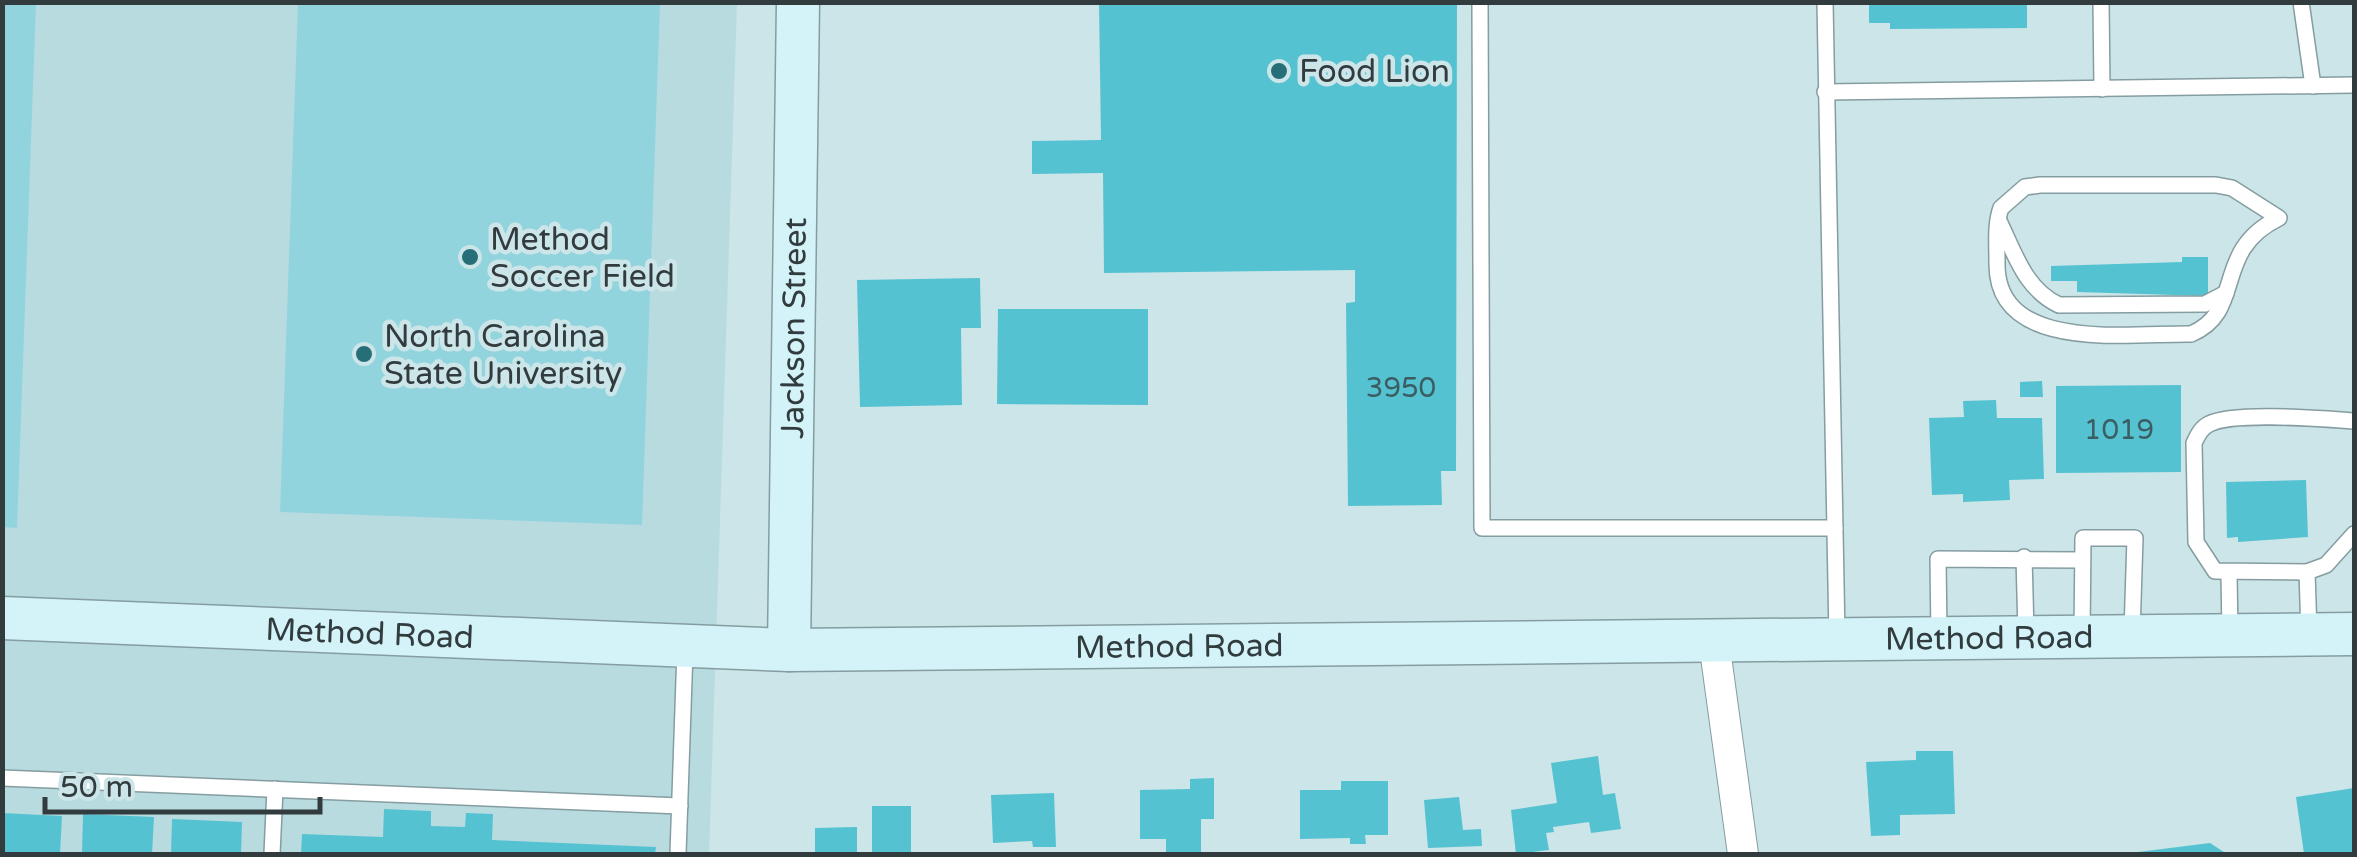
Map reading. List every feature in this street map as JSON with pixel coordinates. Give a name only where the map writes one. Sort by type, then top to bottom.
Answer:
[{"type":"street","name":"Jackson Street","points":[[789,650],[798,2]]},
{"type":"street","name":"Method Road","points":[[2,618],[789,650],[2354,634]]},
{"type":"street","points":[[1714,642],[1744,854]]},
{"type":"lane","points":[[1480,2],[1482,528],[1835,528]]},
{"type":"lane","points":[[1825,2],[1837,641]]},
{"type":"lane","points":[[2100,2],[2102,89]]},
{"type":"lane","points":[[2301,2],[2313,86]]},
{"type":"lane","points":[[1825,92],[2354,85]]},
{"type":"lane","points":[[2040,185],[2232,188],[2279,218],[2247,238],[2235,258],[2227,293],[2207,327],[2191,334],[2076,333],[2038,326],[2004,303],[1996,278],[1998,217],[2009,198],[2040,185]]},
{"type":"lane","points":[[1998,217],[2028,282],[2043,298],[2060,305],[2205,304],[2227,293]]},
{"type":"lane","points":[[2354,422],[2308,418],[2222,421],[2200,432],[2194,443],[2196,542],[2214,571],[2307,572],[2326,565],[2354,534]]},
{"type":"lane","points":[[2082,637],[2083,538],[2134,538],[2132,636]]},
{"type":"lane","points":[[1940,640],[1938,558],[2024,556],[2082,560]]},
{"type":"lane","points":[[2024,556],[2026,638]]},
{"type":"lane","points":[[2307,572],[2308,634]]},
{"type":"lane","points":[[2229,574],[2230,635]]},
{"type":"lane","points":[[678,854],[686,646]]},
{"type":"lane","points":[[2,778],[680,806]]},
{"type":"lane","points":[[272,854],[275,789]]},
{"type":"shaded area","points":[[3,2],[36,3],[17,528],[2,527]]},
{"type":"shaded area","name":"North Carolina State University","points":[[2,3],[737,3],[709,854],[3,854]]},
{"type":"shaded area","name":"Method Soccer Field","points":[[298,3],[660,3],[642,525],[280,512]]},
{"type":"building","name":"Food Lion","points":[[1099,2],[1457,2],[1456,471],[1441,471],[1442,505],[1348,506],[1346,303],[1355,302],[1355,270],[1104,273],[1103,173],[1032,174],[1032,141],[1101,140]]},
{"type":"building","points":[[1869,2],[2027,2],[2027,28],[1890,29],[1890,23],[1869,23]]},
{"type":"building","points":[[2182,257],[2208,257],[2208,296],[2077,292],[2077,281],[2051,281],[2051,266],[2182,262]]},
{"type":"building","points":[[980,278],[981,328],[961,328],[962,405],[860,407],[857,280]]},
{"type":"building","points":[[998,309],[1148,309],[1148,405],[997,404]]},
{"type":"building","points":[[2042,381],[2043,397],[2020,397],[2020,382]]},
{"type":"building","points":[[2181,385],[2181,472],[2056,473],[2056,386]]},
{"type":"building","points":[[1996,400],[1997,418],[2042,418],[2044,479],[2009,480],[2010,500],[1963,502],[1963,494],[1932,495],[1929,418],[1964,417],[1963,401]]},
{"type":"building","points":[[2306,480],[2308,537],[2238,542],[2238,537],[2227,538],[2226,482]]},
{"type":"building","points":[[1916,751],[1953,751],[1955,814],[1900,815],[1900,835],[1871,836],[1866,762],[1916,760]]},
{"type":"building","points":[[1598,756],[1603,795],[1615,793],[1621,829],[1591,833],[1589,822],[1553,827],[1554,832],[1546,833],[1549,850],[1516,854],[1511,810],[1557,803],[1551,763]]},
{"type":"building","points":[[1214,778],[1214,819],[1201,819],[1201,854],[1166,854],[1166,839],[1140,839],[1140,790],[1190,789],[1190,779]]},
{"type":"building","points":[[1341,781],[1388,781],[1388,835],[1365,835],[1366,844],[1350,844],[1350,838],[1300,839],[1300,790],[1341,790]]},
{"type":"building","points":[[2354,788],[2354,854],[2304,854],[2296,797]]},
{"type":"building","points":[[1054,793],[1056,847],[1033,847],[1032,841],[993,843],[991,795]]},
{"type":"building","points":[[1459,797],[1463,830],[1481,829],[1482,846],[1428,848],[1424,800]]},
{"type":"building","points":[[872,806],[911,806],[911,854],[872,854]]},
{"type":"building","points":[[384,809],[431,811],[431,826],[465,827],[466,813],[493,814],[492,840],[656,847],[655,854],[301,854],[302,834],[383,837]]},
{"type":"building","points":[[2,813],[62,816],[60,854],[2,854]]},
{"type":"building","points":[[83,814],[154,817],[152,854],[82,854]]},
{"type":"building","points":[[172,819],[242,822],[241,854],[171,854]]},
{"type":"building","points":[[857,827],[857,854],[815,854],[815,828]]},
{"type":"building","points":[[2210,843],[2227,854],[2138,854],[2138,852]]},
{"type":"place","name":"Food Lion","points":[[1279,71]]},
{"type":"place","name":"Method Soccer Field","points":[[470,257]]},
{"type":"place","name":"North Carolina State University","points":[[364,354]]}]
